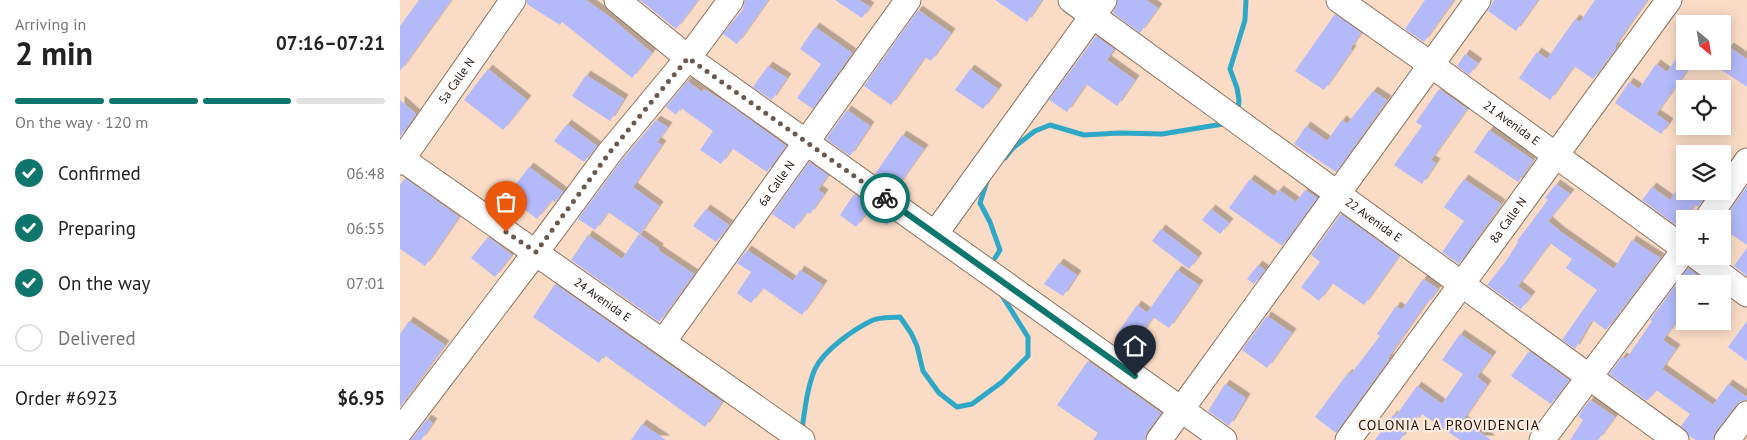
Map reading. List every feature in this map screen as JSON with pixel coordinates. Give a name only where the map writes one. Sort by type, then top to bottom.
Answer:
[{"type":"street","name":"5a Calle N","points":[[401,160],[513,0]]},
{"type":"street","points":[[616,0],[688,58],[1224,440]]},
{"type":"street","points":[[400,431],[610,152],[688,58],[730,0]]},
{"type":"street","name":"6a Calle N","points":[[663,342],[908,0]]},
{"type":"street","name":"22 Avenida E","points":[[1071,0],[1098,8],[1338,194],[1676,440]]},
{"type":"street","name":"21 Avenida E","points":[[1339,0],[1676,242]]},
{"type":"street","points":[[1159,440],[1478,0]]},
{"type":"street","name":"8a Calle N","points":[[1348,440],[1669,0]]},
{"type":"street","points":[[935,234],[1098,8]]},
{"type":"street","name":"24 Avenida E","points":[[401,160],[536,252],[802,440]]},
{"type":"street","points":[[1712,210],[1747,161]]},
{"type":"street","points":[[1542,440],[1676,261]]},
{"type":"street","points":[[1708,265],[1747,294]]},
{"type":"street","points":[[1727,440],[1747,414]]},
{"type":"building","points":[[419,0],[451,0],[400,71],[400,26]]},
{"type":"building","points":[[527,0],[586,0],[610,17],[652,53],[632,78],[562,22],[560,25],[527,4]]},
{"type":"building","points":[[640,0],[698,0],[676,29]]},
{"type":"building","points":[[745,0],[768,0],[737,44],[723,34],[743,9]]},
{"type":"building","points":[[835,0],[859,0],[870,7],[862,18]]},
{"type":"building","points":[[995,0],[1042,0],[1027,22]]},
{"type":"building","points":[[1118,0],[1146,0],[1158,8],[1140,33],[1113,13]]},
{"type":"building","points":[[1425,0],[1454,0],[1424,42],[1405,29]]},
{"type":"building","points":[[1494,0],[1538,0],[1516,31],[1488,11]]},
{"type":"building","points":[[1595,0],[1647,0],[1593,79],[1574,66],[1550,100],[1519,78],[1537,52],[1547,59],[1575,19],[1580,22]]},
{"type":"building","points":[[918,10],[951,33],[931,61],[925,57],[891,105],[864,86]]},
{"type":"building","points":[[1335,14],[1361,33],[1350,49],[1352,50],[1324,90],[1295,71]]},
{"type":"building","points":[[815,27],[852,53],[813,109],[797,98],[821,64],[800,49]]},
{"type":"building","points":[[1096,36],[1114,49],[1107,60],[1135,80],[1117,106],[1086,84],[1067,112],[1049,100]]},
{"type":"building","points":[[1731,48],[1747,59],[1747,87],[1722,70],[1731,70]]},
{"type":"building","points":[[1465,54],[1478,63],[1469,75],[1457,66]]},
{"type":"building","points":[[1676,59],[1676,70],[1688,70],[1680,80],[1676,80],[1676,86],[1656,114],[1669,123],[1661,134],[1615,103],[1629,82],[1639,89],[1656,64],[1667,72]]},
{"type":"building","points":[[768,66],[787,78],[772,100],[753,87]]},
{"type":"building","points":[[488,69],[527,100],[503,130],[464,100]]},
{"type":"building","points":[[970,69],[998,89],[983,109],[955,90]]},
{"type":"building","points":[[586,75],[624,99],[610,121],[572,96]]},
{"type":"building","points":[[687,81],[702,92],[704,89],[731,106],[786,146],[767,172],[732,148],[721,164],[700,150],[713,131],[681,108],[676,115],[666,107]]},
{"type":"building","points":[[1439,89],[1467,109],[1431,160],[1436,163],[1422,184],[1394,165],[1422,126],[1416,122]]},
{"type":"building","points":[[1373,91],[1387,100],[1336,172],[1294,144],[1306,126],[1327,141],[1342,120],[1347,124]]},
{"type":"building","points":[[400,100],[416,114],[400,137]]},
{"type":"building","points":[[847,110],[870,126],[850,156],[826,139]]},
{"type":"building","points":[[656,120],[668,127],[657,142],[662,145],[633,187],[659,206],[640,234],[608,212],[595,230],[578,219],[621,161]]},
{"type":"building","points":[[567,124],[597,146],[584,162],[554,141]]},
{"type":"building","points":[[1489,130],[1533,160],[1518,182],[1474,152]]},
{"type":"building","points":[[902,135],[924,149],[896,188],[875,174]]},
{"type":"building","points":[[809,162],[828,175],[818,190],[824,194],[810,214],[807,212],[794,229],[772,214]]},
{"type":"building","points":[[529,167],[563,192],[555,202],[552,200],[537,219],[507,196]]},
{"type":"building","points":[[405,178],[459,217],[425,266],[400,249],[400,185]]},
{"type":"building","points":[[1250,179],[1274,196],[1279,190],[1296,202],[1305,190],[1317,198],[1282,246],[1229,208]]},
{"type":"building","points":[[1464,179],[1501,204],[1459,264],[1442,252],[1464,221],[1444,207]]},
{"type":"building","points":[[1556,184],[1570,194],[1548,221],[1561,232],[1614,269],[1632,240],[1660,258],[1606,330],[1592,320],[1575,349],[1562,340],[1597,290],[1566,268],[1572,259],[1550,243],[1518,286],[1531,296],[1521,309],[1487,285],[1548,200],[1545,198]]},
{"type":"building","points":[[1747,186],[1747,245],[1731,234],[1730,210]]},
{"type":"building","points":[[1652,187],[1670,200],[1676,191],[1676,200],[1703,200],[1698,207],[1695,205],[1691,210],[1676,210],[1676,225],[1642,200]]},
{"type":"building","points":[[854,194],[890,220],[887,225],[867,212],[856,227],[840,215]]},
{"type":"building","points":[[706,209],[729,225],[716,242],[693,226]]},
{"type":"building","points":[[1211,209],[1229,223],[1220,234],[1202,220]]},
{"type":"building","points":[[1340,215],[1399,256],[1364,305],[1332,283],[1319,301],[1301,287],[1320,262],[1311,255]]},
{"type":"building","points":[[1161,229],[1198,257],[1189,269],[1152,241]]},
{"type":"building","points":[[639,234],[659,248],[658,250],[694,274],[659,322],[571,260],[588,235],[622,259]]},
{"type":"building","points":[[488,237],[512,255],[495,277],[471,258]]},
{"type":"building","points":[[1747,248],[1747,276],[1734,266]]},
{"type":"building","points":[[747,250],[793,281],[800,270],[823,285],[802,315],[763,288],[751,303],[737,293],[751,272],[737,263]]},
{"type":"building","points":[[1059,263],[1077,275],[1063,296],[1044,284]]},
{"type":"building","points":[[1258,265],[1265,270],[1254,284],[1247,279]]},
{"type":"building","points":[[1688,268],[1697,275],[1683,275]]},
{"type":"building","points":[[1177,270],[1199,285],[1169,328],[1147,313]]},
{"type":"building","points":[[1423,279],[1438,289],[1426,303],[1336,433],[1315,417],[1348,373],[1350,375],[1380,336],[1377,334],[1396,306],[1402,310]]},
{"type":"building","points":[[555,284],[722,402],[705,427],[604,355],[599,363],[533,317]]},
{"type":"building","points":[[1676,284],[1676,322],[1663,340],[1676,349],[1662,369],[1713,405],[1728,384],[1747,397],[1747,400],[1741,401],[1736,405],[1716,431],[1713,440],[1696,440],[1689,436],[1681,426],[1690,414],[1656,390],[1647,401],[1609,374],[1622,357],[1626,359],[1652,321],[1650,320]]},
{"type":"building","points":[[1137,305],[1153,317],[1131,348],[1115,337]]},
{"type":"building","points":[[1267,316],[1292,333],[1267,368],[1242,350]]},
{"type":"building","points":[[409,321],[445,345],[400,407],[400,334]]},
{"type":"building","points":[[1747,321],[1747,361],[1728,347]]},
{"type":"building","points":[[1460,334],[1492,356],[1477,377],[1487,385],[1463,420],[1491,440],[1460,440],[1422,414],[1420,418],[1417,416],[1400,440],[1375,440],[1393,415],[1395,417],[1417,386],[1442,404],[1463,374],[1442,360]]},
{"type":"building","points":[[1529,351],[1569,380],[1551,404],[1511,376]]},
{"type":"building","points":[[1088,361],[1161,413],[1147,432],[1145,440],[1093,440],[1098,433],[1057,405]]},
{"type":"building","points":[[1225,384],[1246,398],[1229,426],[1208,411]]},
{"type":"building","points":[[1590,400],[1615,417],[1598,440],[1570,440],[1583,420],[1578,416]]},
{"type":"building","points":[[427,419],[433,423],[421,440],[411,440]]},
{"type":"building","points":[[642,424],[666,440],[631,440]]},
{"type":"waterway","points":[[1238,111],[1237,88],[1230,69],[1245,20],[1246,0]]},
{"type":"waterway","points":[[1005,158],[1013,148],[1035,131],[1050,125],[1084,135],[1119,133],[1162,134],[1223,124]]},
{"type":"waterway","points":[[988,178],[980,203],[990,222],[1000,250],[995,258]]},
{"type":"waterway","points":[[802,429],[810,384],[819,362],[849,334],[879,318],[900,317],[917,346],[923,371],[939,393],[957,407],[972,404],[1002,382],[1028,356],[1028,337],[1001,294]]},
{"type":"way so far","points":[[506,232],[536,252],[610,152],[688,58],[885,198]]},
{"type":"district","name":"COLONIA LA PROVIDENCIA","points":[[1449,425]]},
{"type":"route","points":[[885,198],[1135,376]]}]
